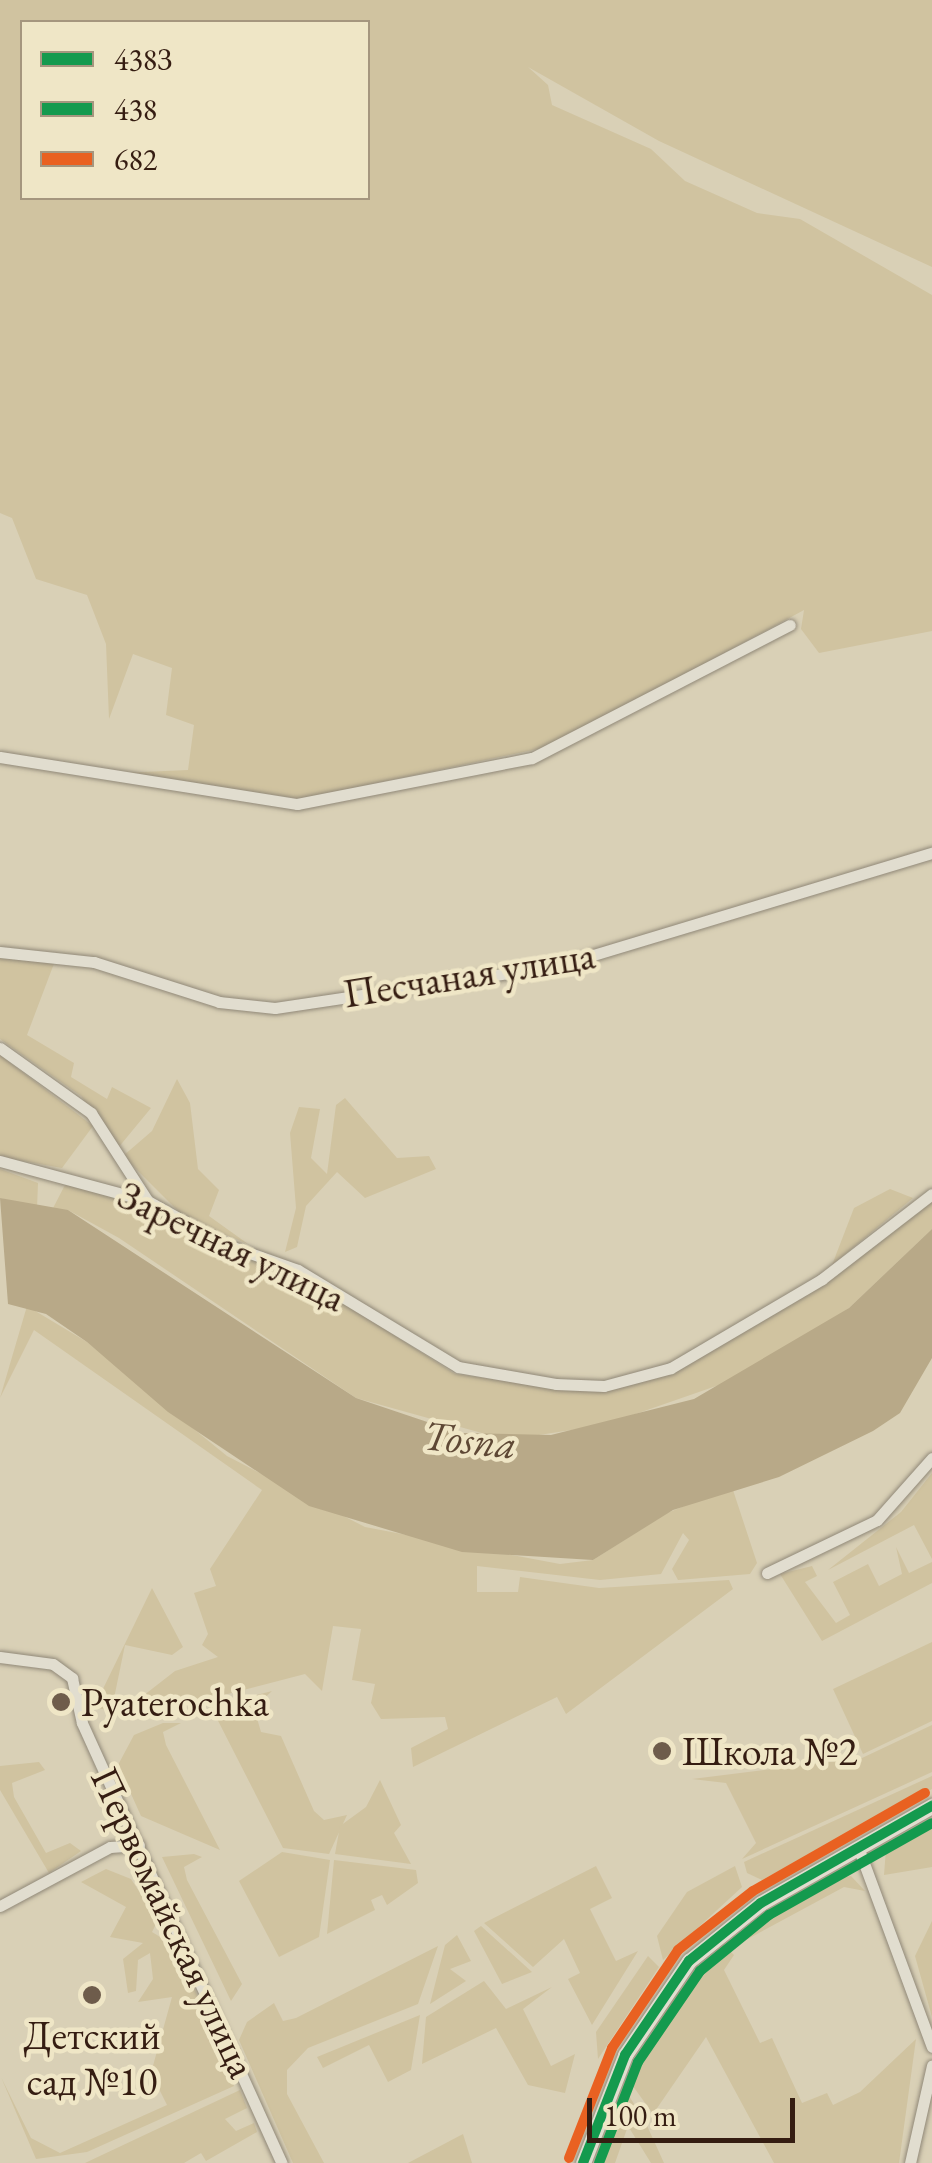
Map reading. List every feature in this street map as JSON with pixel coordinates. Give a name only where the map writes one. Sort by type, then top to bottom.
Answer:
[{"type":"main road","points":[[583,2163],[625,2056],[670,1982],[725,1929],[932,1806]]},
{"type":"street","points":[[0,757],[298,804],[532,758],[790,625]]},
{"type":"street","name":"Песчаная улица","points":[[0,952],[94,962],[219,1002],[275,1008],[557,966],[932,853]]},
{"type":"street","points":[[0,1048],[91,1113],[148,1201]]},
{"type":"street","name":"Заречная улица","points":[[0,1160],[148,1201],[227,1245],[298,1270],[458,1367],[604,1386],[671,1368],[789,1299],[932,1194]]},
{"type":"street","points":[[767,1573],[878,1520],[932,1458]]},
{"type":"street","name":"Первомайская улица","points":[[0,1657],[53,1664],[72,1678],[82,1723],[282,2163]]},
{"type":"street","points":[[0,1906],[110,1848],[139,1845]]},
{"type":"street","points":[[858,1847],[932,2047]]},
{"type":"street","points":[[910,2163],[932,2065]]},
{"type":"shaded area","points":[[0,0],[932,0],[932,267],[659,141],[528,67],[548,85],[552,105],[651,149],[685,181],[757,213],[800,219],[932,295],[932,631],[819,653],[801,629],[804,610],[552,746],[301,799],[120,773],[188,770],[194,725],[166,715],[172,668],[133,654],[109,719],[106,644],[87,595],[36,579],[12,518],[0,513]]},
{"type":"shaded area","points":[[0,957],[55,961],[27,1035],[74,1063],[71,1077],[107,1099],[112,1087],[151,1108],[118,1148],[81,1096],[0,1039]]},
{"type":"shaded area","points":[[0,1055],[93,1126],[62,1168],[0,1157]]},
{"type":"shaded area","points":[[177,1079],[190,1103],[198,1169],[219,1190],[209,1216],[248,1244],[186,1219],[123,1156],[152,1131]]},
{"type":"shaded area","points":[[345,1098],[397,1158],[429,1156],[436,1169],[365,1198],[337,1172],[306,1206],[297,1247],[285,1252],[296,1208],[290,1133],[299,1107],[320,1109],[311,1158],[327,1174],[336,1105]]},
{"type":"shaded area","points":[[0,1169],[38,1183],[37,1208],[0,1198]]},
{"type":"shaded area","points":[[66,1183],[146,1206],[304,1278],[455,1374],[608,1391],[678,1371],[833,1278],[932,1199],[932,1229],[849,1308],[742,1377],[604,1425],[507,1440],[356,1398],[119,1238],[68,1210],[51,1212]]},
{"type":"shaded area","points":[[890,1189],[913,1198],[832,1265],[854,1208]]},
{"type":"shaded area","points":[[27,1306],[87,1342],[227,1456],[365,1527],[560,1564],[593,1560],[667,1513],[732,1487],[757,1563],[750,1574],[678,1580],[672,1569],[689,1540],[683,1533],[661,1574],[600,1580],[477,1566],[477,1592],[518,1592],[520,1577],[599,1588],[729,1580],[733,1589],[566,1714],[557,1697],[413,1767],[411,1748],[448,1729],[445,1717],[381,1719],[371,1703],[375,1684],[352,1680],[361,1629],[333,1626],[322,1691],[305,1674],[154,1713],[121,1715],[99,1708],[100,1695],[152,1588],[183,1647],[172,1655],[125,1645],[112,1708],[121,1713],[175,1671],[218,1657],[202,1645],[208,1634],[194,1593],[216,1586],[210,1569],[262,1490],[34,1330],[0,1398]]},
{"type":"shaded area","points":[[932,1473],[932,1559],[914,1525],[828,1570],[901,1512]]},
{"type":"shaded area","points":[[896,1547],[909,1573],[932,1562],[932,1583],[822,1641],[780,1574],[812,1566],[817,1576],[805,1582],[836,1623],[850,1615],[833,1582],[868,1564],[879,1586],[902,1574]]},
{"type":"shaded area","points":[[932,1642],[932,1721],[863,1754],[833,1689]]},
{"type":"shaded area","points":[[272,1691],[254,1708],[261,1732],[281,1736],[314,1811],[324,1820],[347,1815],[329,1854],[283,1848],[211,1707]]},
{"type":"shaded area","points":[[163,1723],[181,1723],[163,1732],[166,1745],[220,1850],[141,1816],[118,1765],[134,1735]]},
{"type":"shaded area","points":[[932,1725],[932,1772],[742,1859],[756,1843],[726,1783],[692,1779],[862,1758]]},
{"type":"shaded area","points":[[39,1762],[45,1770],[12,1783],[14,1797],[46,1853],[70,1843],[81,1851],[49,1873],[0,1790],[0,1766]]},
{"type":"shaded area","points":[[932,1776],[932,1789],[762,1880],[747,1873],[744,1862]]},
{"type":"shaded area","points":[[380,1780],[401,1825],[394,1833],[411,1864],[335,1854],[340,1826],[366,1807]]},
{"type":"shaded area","points":[[932,1820],[932,1867],[884,1875],[886,1849]]},
{"type":"shaded area","points":[[282,1852],[330,1860],[319,1937],[279,1957],[239,1881]]},
{"type":"shaded area","points":[[162,1857],[202,1857],[184,1867],[187,1880],[242,1984],[231,2001]]},
{"type":"shaded area","points":[[334,1860],[416,1870],[418,1883],[387,1905],[382,1895],[371,1900],[375,1910],[327,1934]]},
{"type":"shaded area","points":[[596,1866],[612,1898],[590,1909],[616,1961],[638,1951],[592,2025],[568,1979],[580,1973],[564,1939],[533,1967],[484,1923]]},
{"type":"shaded area","points":[[735,1866],[742,1887],[663,1960],[657,1936],[687,1892]]},
{"type":"shaded area","points":[[106,1869],[131,1879],[158,1920],[152,1932],[178,1948],[234,2086],[87,2152],[36,2159],[1,2077],[31,2138],[60,2153],[167,2105],[151,2073],[172,1997],[138,2002],[153,1979],[150,1953],[138,1960],[136,1991],[128,1993],[123,1959],[143,1943],[110,1937],[126,1907],[81,1882]]},
{"type":"shaded area","points":[[851,1876],[865,1891],[844,1887],[744,1941],[740,1934],[823,1880]]},
{"type":"shaded area","points":[[932,1921],[932,2017],[915,1956]]},
{"type":"shaded area","points":[[481,1926],[532,1972],[502,1984],[474,1931]]},
{"type":"shaded area","points":[[457,1935],[471,1961],[450,1969],[466,1981],[430,2004],[445,1945]]},
{"type":"shaded area","points":[[723,1944],[734,1955],[724,1970],[760,2043],[772,2038],[802,2103],[827,2093],[833,2105],[860,2092],[916,2039],[899,2163],[774,2163],[706,2037],[653,2114],[630,2082],[669,2002]]},
{"type":"shaded area","points":[[438,1946],[418,2004],[308,2048],[287,2070],[287,2094],[324,2163],[293,2163],[239,2040],[247,2022],[274,2003],[283,2021],[296,2018]]},
{"type":"shaded area","points":[[648,1956],[659,1967],[598,2059],[596,2032]]},
{"type":"shaded area","points":[[484,1981],[506,2009],[552,1987],[523,2009],[551,2066],[575,2054],[565,2093],[528,2085],[496,2028],[422,2064],[426,2017]]},
{"type":"shaded area","points":[[420,2015],[411,2070],[388,2082],[369,2045],[323,2068],[317,2057]]},
{"type":"shaded area","points":[[240,2090],[247,2108],[225,2119],[236,2131],[254,2123],[257,2132],[206,2161],[201,2153],[184,2163],[85,2163]]},
{"type":"shaded area","points":[[627,2093],[664,2163],[651,2163],[628,2126],[615,2163],[601,2163]]},
{"type":"shaded area","points":[[463,2134],[472,2163],[408,2163]]},
{"type":"water","name":"Tosna","points":[[0,1198],[68,1210],[356,1398],[460,1433],[551,1435],[694,1399],[849,1308],[932,1229],[932,1358],[900,1413],[873,1431],[779,1477],[673,1510],[593,1560],[462,1552],[309,1506],[168,1412],[87,1342],[46,1314],[8,1304]]},
{"type":"transit line","name":"682","points":[[569,2158],[612,2048],[678,1950],[753,1891],[925,1793]]},
{"type":"transit line","name":"438З","points":[[583,2163],[625,2055],[689,1961],[761,1903],[932,1806]]},
{"type":"transit line","name":"438","points":[[599,2163],[638,2062],[700,1971],[769,1915],[932,1823]]},
{"type":"place","name":"Pyaterochka","points":[[61,1702]]},
{"type":"place","name":"Школа №2","points":[[662,1751]]},
{"type":"place","name":"Детский сад №10","points":[[92,1995]]}]
